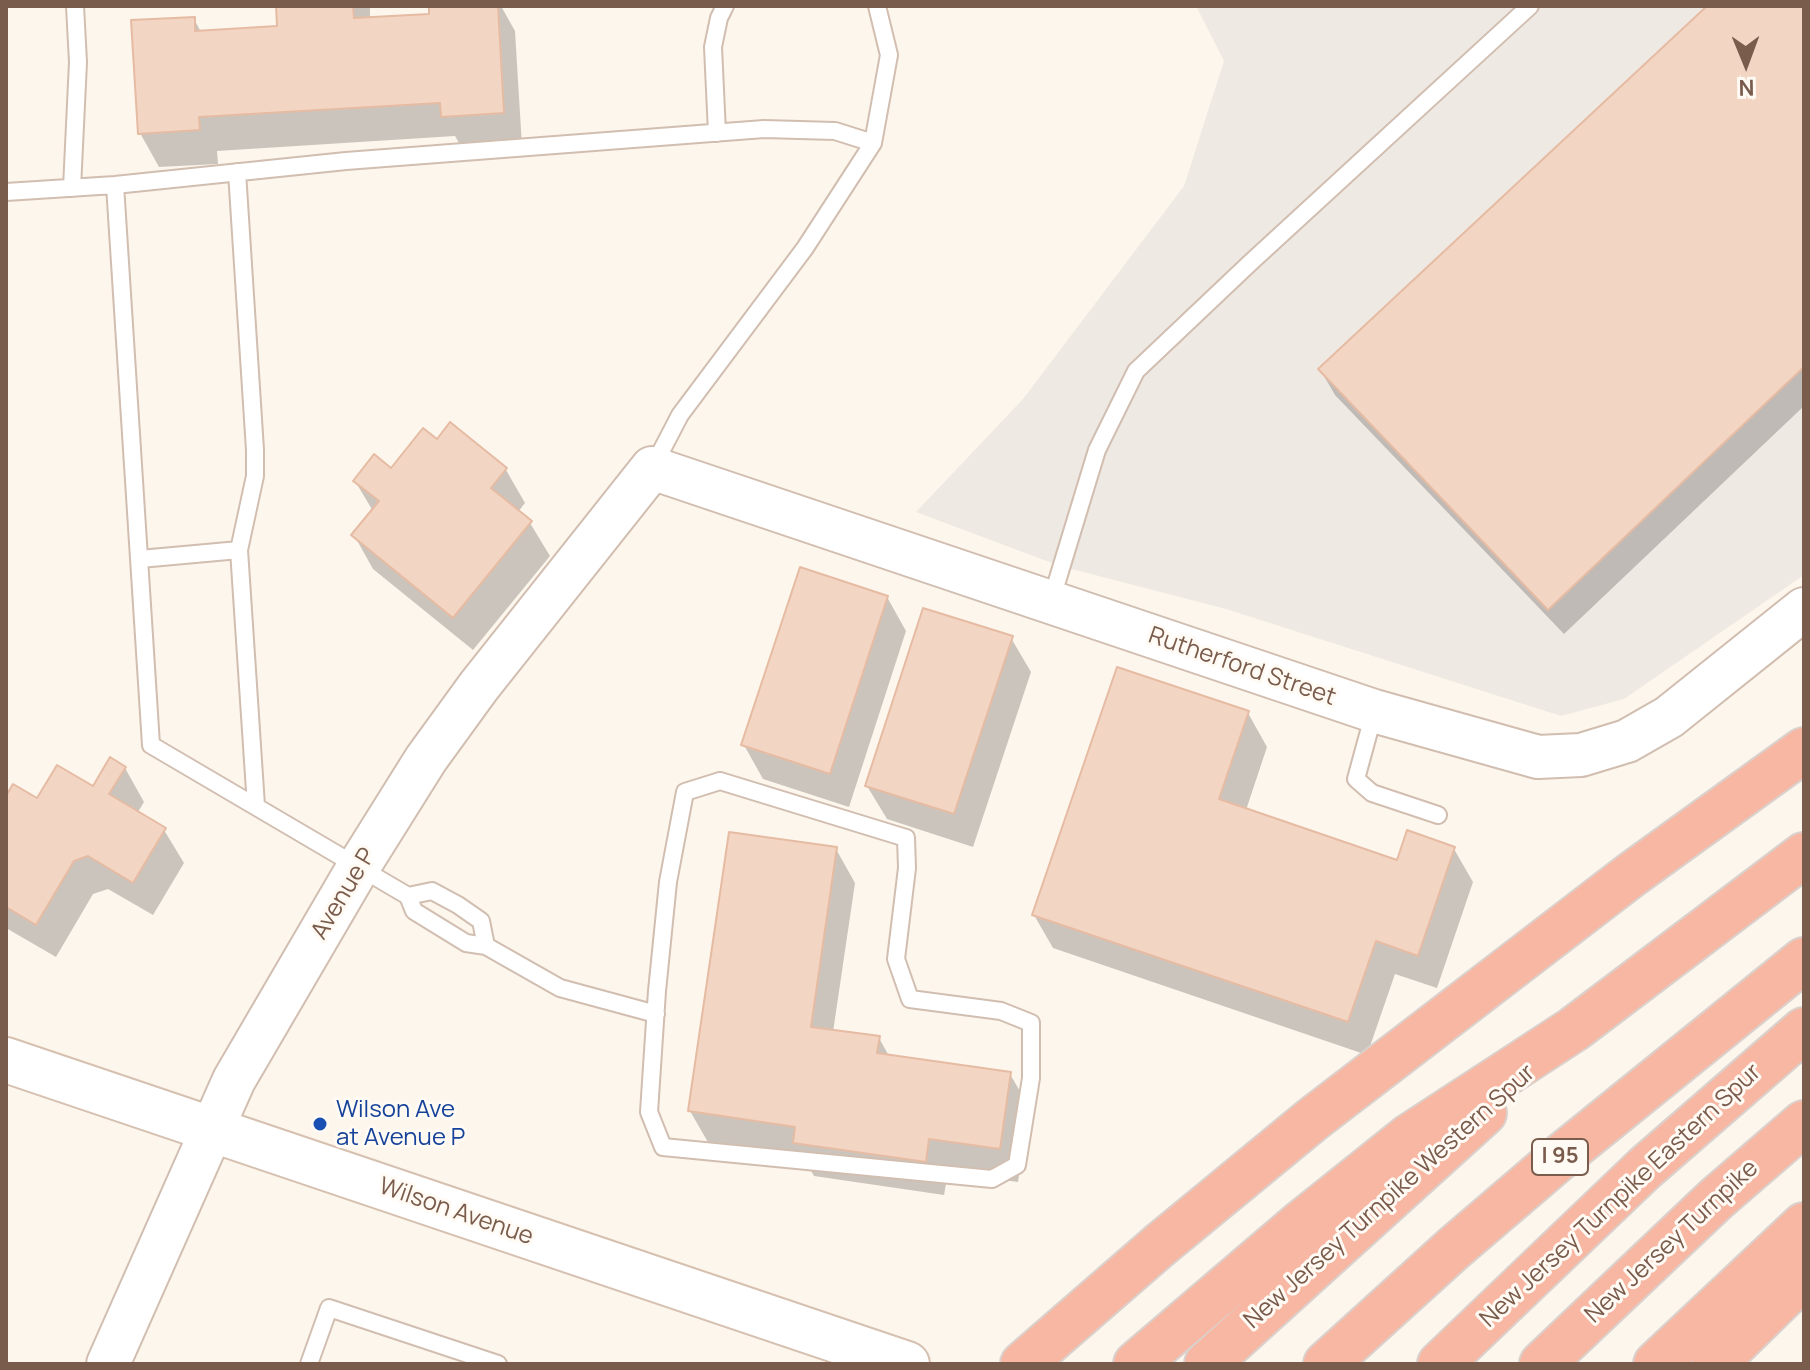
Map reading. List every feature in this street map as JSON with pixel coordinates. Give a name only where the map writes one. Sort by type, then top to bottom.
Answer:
[{"type":"highway","points":[[1023,1364],[1301,1129],[1631,875],[1804,750]]},
{"type":"highway","points":[[1147,1354],[1279,1241],[1410,1136],[1574,1029],[1804,855]]},
{"type":"highway","name":"I 95","points":[[1326,1364],[1538,1176],[1804,960]]},
{"type":"highway","name":"New Jersey Turnpike Western Spur","points":[[1217,1355],[1574,1029]]},
{"type":"highway","name":"New Jersey Turnpike Eastern Spur","points":[[1440,1364],[1645,1168],[1804,1030]]},
{"type":"highway","name":"New Jersey Turnpike","points":[[1542,1364],[1716,1199],[1804,1123]]},
{"type":"highway","points":[[1656,1364],[1804,1225]]},
{"type":"highway","points":[[1714,1364],[1804,1276]]},
{"type":"main road","name":"Wilson Avenue","points":[[6,1060],[907,1364]]},
{"type":"street","name":"Rutherford Street","points":[[652,468],[1374,711],[1538,757],[1581,755],[1627,741],[1669,717],[1804,609]]},
{"type":"street","name":"Avenue P","points":[[108,1364],[236,1077],[359,866],[426,759],[479,686],[652,468]]},
{"type":"lane","points":[[72,188],[78,62],[75,6]]},
{"type":"lane","points":[[717,133],[713,47],[725,6]]},
{"type":"lane","points":[[652,468],[680,415],[805,248],[873,143],[889,55],[877,6]]},
{"type":"lane","points":[[1050,602],[1097,450],[1136,371],[1530,6]]},
{"type":"lane","points":[[6,192],[115,185],[346,161],[764,129],[835,131],[873,143]]},
{"type":"lane","points":[[237,172],[255,450],[255,476],[239,550],[256,806]]},
{"type":"lane","points":[[115,185],[151,745],[408,896],[414,911],[466,943],[486,946],[560,988],[656,1014]]},
{"type":"lane","points":[[140,559],[239,550]]},
{"type":"lane","points":[[1374,711],[1356,779],[1372,793],[1438,815]]},
{"type":"lane","points":[[720,781],[906,838],[907,868],[896,959],[910,999],[1001,1011],[1031,1023],[1031,1078],[1017,1165],[992,1179],[663,1147],[649,1112],[656,1014],[668,882],[685,792],[720,781]]},
{"type":"lane","points":[[408,896],[432,891],[458,905],[481,921],[486,946]]},
{"type":"lane","points":[[309,1364],[329,1308],[498,1364]]},
{"type":"shaded area","points":[[1196,6],[1804,6],[1804,575],[1624,699],[1561,716],[1226,609],[1060,566],[916,512],[1023,399],[1184,186],[1224,61]]},
{"type":"building","points":[[276,6],[353,6],[354,18],[429,14],[429,6],[498,6],[504,113],[441,117],[440,103],[199,117],[200,130],[138,134],[131,20],[195,17],[195,31],[277,26]]},
{"type":"building","points":[[1707,6],[1804,6],[1804,367],[1548,610],[1318,369]]},
{"type":"building","points":[[450,422],[507,468],[491,488],[532,521],[453,618],[351,535],[379,501],[353,481],[374,454],[391,468],[423,428],[437,439]]},
{"type":"building","points":[[800,567],[888,596],[830,774],[741,745]]},
{"type":"building","points":[[923,608],[1013,636],[954,814],[865,786]]},
{"type":"building","points":[[1117,667],[1249,711],[1219,799],[1397,860],[1407,830],[1455,847],[1418,956],[1376,941],[1348,1022],[1032,915]]},
{"type":"building","points":[[110,757],[126,767],[109,794],[166,828],[133,883],[88,856],[74,861],[36,925],[6,907],[6,796],[13,784],[37,798],[57,765],[93,786]]},
{"type":"building","points":[[729,832],[837,847],[811,1027],[880,1036],[877,1053],[1011,1072],[1000,1149],[929,1139],[926,1162],[793,1143],[795,1127],[688,1111]]},
{"type":"place","name":"Wilson Ave at Avenue P","points":[[320,1124]]}]
